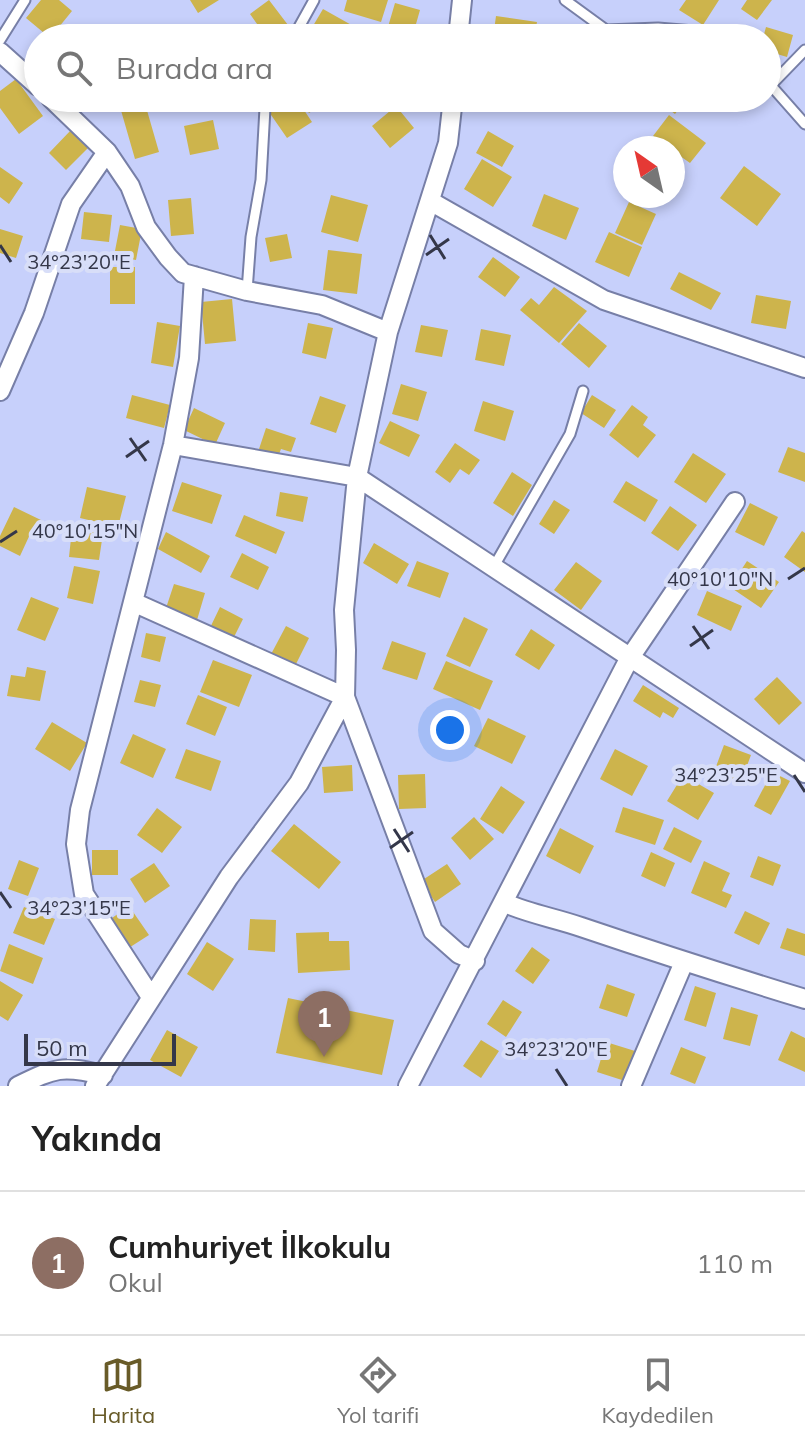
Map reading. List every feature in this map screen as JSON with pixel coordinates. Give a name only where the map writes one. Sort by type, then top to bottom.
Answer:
[{"type":"street","points":[[459,24],[462,0]]},
{"type":"street","points":[[2,59],[24,76]]},
{"type":"street","points":[[66,112],[107,152],[130,186],[146,227],[183,273],[247,291],[322,305],[388,332]]},
{"type":"street","points":[[451,112],[448,143],[388,332],[357,477],[348,544],[344,610],[345,697],[433,931],[459,954],[475,961]]},
{"type":"street","points":[[0,391],[34,313],[71,204],[107,152]]},
{"type":"street","points":[[430,201],[604,300],[805,368]]},
{"type":"street","points":[[151,997],[84,894],[76,844],[80,810],[173,445],[189,358],[194,276]]},
{"type":"street","points":[[173,445],[357,477],[805,773]]},
{"type":"street","points":[[408,1086],[629,659],[735,502]]},
{"type":"street","points":[[133,602],[345,697]]},
{"type":"street","points":[[18,1086],[53,1069],[74,1068],[99,1080],[229,877],[299,783],[345,697]]},
{"type":"street","points":[[505,903],[532,915],[566,922],[805,999]]},
{"type":"street","points":[[631,1086],[684,962]]},
{"type":"lane","points":[[0,40],[25,0]]},
{"type":"lane","points":[[301,24],[314,0]]},
{"type":"lane","points":[[565,0],[598,24]]},
{"type":"lane","points":[[781,71],[805,50]]},
{"type":"lane","points":[[781,96],[805,124]]},
{"type":"lane","points":[[247,291],[251,237],[261,180],[265,112]]},
{"type":"lane","points":[[493,568],[570,434],[583,391]]},
{"type":"building","points":[[41,0],[59,0],[72,11],[61,24],[33,24],[26,18]]},
{"type":"building","points":[[190,0],[219,0],[198,13]]},
{"type":"building","points":[[269,0],[287,24],[257,24],[250,14]]},
{"type":"building","points":[[347,0],[388,0],[381,22],[344,11]]},
{"type":"building","points":[[686,0],[719,0],[704,24],[679,10]]},
{"type":"building","points":[[747,0],[772,0],[757,20],[741,9]]},
{"type":"building","points":[[395,3],[420,10],[416,24],[389,24]]},
{"type":"building","points":[[323,9],[350,24],[314,24]]},
{"type":"building","points":[[496,16],[537,22],[537,24],[495,24]]},
{"type":"building","points":[[781,31],[793,35],[787,57],[781,55]]},
{"type":"building","points":[[16,79],[24,90],[24,112],[40,112],[43,116],[19,134],[0,108],[0,91]]},
{"type":"building","points":[[121,112],[147,112],[159,152],[135,159]]},
{"type":"building","points":[[269,112],[305,112],[312,122],[287,138]]},
{"type":"building","points":[[389,112],[401,112],[414,128],[390,148],[372,126]]},
{"type":"building","points":[[669,115],[706,143],[690,163],[685,159],[685,136],[653,136]]},
{"type":"building","points":[[213,120],[219,149],[190,155],[184,126]]},
{"type":"building","points":[[71,130],[89,147],[66,170],[49,153]]},
{"type":"building","points":[[488,131],[514,146],[502,167],[476,153]]},
{"type":"building","points":[[482,159],[512,177],[493,207],[464,189]]},
{"type":"building","points":[[744,166],[781,194],[757,226],[720,198]]},
{"type":"building","points":[[0,167],[23,183],[9,204],[0,197]]},
{"type":"building","points":[[544,194],[579,208],[566,240],[532,226]]},
{"type":"building","points":[[331,195],[368,205],[358,242],[321,232]]},
{"type":"building","points":[[191,198],[194,234],[171,236],[168,200]]},
{"type":"building","points":[[626,208],[642,208],[656,214],[642,245],[615,233]]},
{"type":"building","points":[[84,212],[112,215],[109,242],[81,239]]},
{"type":"building","points":[[120,225],[142,229],[136,260],[114,256]]},
{"type":"building","points":[[0,229],[23,236],[16,258],[0,253]]},
{"type":"building","points":[[609,232],[642,247],[629,277],[595,262]]},
{"type":"building","points":[[287,234],[292,258],[270,262],[265,238]]},
{"type":"building","points":[[328,250],[362,254],[357,294],[323,290]]},
{"type":"building","points":[[493,257],[520,277],[505,297],[478,277]]},
{"type":"building","points":[[110,267],[135,267],[135,304],[110,304]]},
{"type":"building","points":[[679,272],[721,293],[711,310],[670,289]]},
{"type":"building","points":[[554,287],[587,311],[559,343],[520,310],[531,298],[539,305]]},
{"type":"building","points":[[756,295],[791,301],[786,329],[751,323]]},
{"type":"building","points":[[232,299],[236,341],[205,344],[201,302]]},
{"type":"building","points":[[157,322],[180,326],[173,367],[151,363]]},
{"type":"building","points":[[308,323],[333,328],[326,359],[302,353]]},
{"type":"building","points":[[579,323],[607,346],[589,368],[561,344]]},
{"type":"building","points":[[421,325],[448,330],[442,357],[415,352]]},
{"type":"building","points":[[481,329],[511,335],[504,366],[475,360]]},
{"type":"building","points":[[401,384],[427,392],[418,421],[392,414]]},
{"type":"building","points":[[132,395],[170,405],[164,428],[126,418]]},
{"type":"building","points":[[592,395],[616,410],[604,428],[581,413]]},
{"type":"building","points":[[320,396],[346,405],[336,433],[310,424]]},
{"type":"building","points":[[483,401],[514,411],[505,441],[474,431]]},
{"type":"building","points":[[632,405],[648,417],[643,425],[656,435],[638,458],[609,435]]},
{"type":"building","points":[[194,408],[225,423],[215,445],[184,430]]},
{"type":"building","points":[[390,421],[420,435],[409,457],[379,443]]},
{"type":"building","points":[[266,428],[296,438],[291,452],[281,449],[277,459],[258,452]]},
{"type":"building","points":[[455,443],[480,460],[469,475],[460,469],[450,483],[435,472]]},
{"type":"building","points":[[788,447],[805,453],[805,482],[778,472]]},
{"type":"building","points":[[693,453],[726,474],[706,503],[674,482]]},
{"type":"building","points":[[512,472],[532,485],[513,516],[493,503]]},
{"type":"building","points":[[626,481],[658,500],[645,522],[613,502]]},
{"type":"building","points":[[182,482],[222,495],[212,524],[172,511]]},
{"type":"building","points":[[87,487],[126,496],[118,527],[80,518]]},
{"type":"building","points":[[280,492],[308,497],[303,522],[276,516]]},
{"type":"building","points":[[554,500],[570,510],[554,534],[539,524]]},
{"type":"building","points":[[750,503],[778,517],[764,546],[735,532]]},
{"type":"building","points":[[670,506],[697,525],[678,551],[651,533]]},
{"type":"building","points":[[14,507],[43,521],[37,533],[32,530],[20,556],[0,546],[0,536]]},
{"type":"building","points":[[244,515],[285,532],[276,554],[235,536]]},
{"type":"building","points":[[72,529],[103,533],[99,560],[69,557]]},
{"type":"building","points":[[802,531],[805,533],[805,572],[784,557]]},
{"type":"building","points":[[166,532],[210,556],[201,573],[158,549]]},
{"type":"building","points":[[374,543],[409,564],[397,584],[363,563]]},
{"type":"building","points":[[242,553],[269,567],[258,590],[230,577]]},
{"type":"building","points":[[417,561],[449,573],[440,598],[407,586]]},
{"type":"building","points":[[747,561],[779,582],[761,608],[730,587]]},
{"type":"building","points":[[576,562],[602,581],[581,610],[554,590]]},
{"type":"building","points":[[74,566],[100,571],[93,604],[67,598]]},
{"type":"building","points":[[174,584],[205,593],[197,620],[165,611]]},
{"type":"building","points":[[707,591],[742,606],[731,631],[697,615]]},
{"type":"building","points":[[31,597],[59,608],[45,641],[17,630]]},
{"type":"building","points":[[220,607],[243,619],[231,643],[208,632]]},
{"type":"building","points":[[464,617],[488,629],[470,667],[446,656]]},
{"type":"building","points":[[286,626],[309,638],[293,670],[269,658]]},
{"type":"building","points":[[531,629],[555,645],[539,670],[515,655]]},
{"type":"building","points":[[146,633],[166,637],[160,662],[141,657]]},
{"type":"building","points":[[392,641],[426,653],[417,680],[382,669]]},
{"type":"building","points":[[213,660],[252,675],[239,707],[200,692]]},
{"type":"building","points":[[446,661],[493,681],[480,710],[433,689]]},
{"type":"building","points":[[27,667],[46,671],[40,701],[7,696],[11,675],[25,677]]},
{"type":"building","points":[[777,677],[802,703],[779,725],[754,699]]},
{"type":"building","points":[[140,680],[161,685],[155,707],[134,702]]},
{"type":"building","points":[[643,685],[679,708],[673,718],[663,712],[660,718],[633,701]]},
{"type":"building","points":[[198,695],[227,707],[215,736],[186,724]]},
{"type":"building","points":[[488,718],[526,736],[512,764],[474,746]]},
{"type":"building","points":[[52,722],[87,743],[70,771],[35,749]]},
{"type":"building","points":[[133,734],[166,749],[153,778],[120,763]]},
{"type":"building","points":[[724,745],[751,755],[741,782],[714,772]]},
{"type":"building","points":[[186,749],[221,761],[211,791],[175,778]]},
{"type":"building","points":[[615,749],[648,766],[632,796],[600,779]]},
{"type":"building","points":[[352,765],[353,791],[324,793],[322,767]]},
{"type":"building","points":[[772,772],[790,781],[771,815],[754,806]]},
{"type":"building","points":[[425,774],[426,808],[399,809],[398,775]]},
{"type":"building","points":[[683,775],[714,793],[698,820],[667,801]]},
{"type":"building","points":[[501,786],[525,802],[503,834],[480,819]]},
{"type":"building","points":[[623,807],[664,820],[655,845],[615,832]]},
{"type":"building","points":[[157,808],[182,827],[162,853],[137,835]]},
{"type":"building","points":[[474,817],[494,839],[470,860],[451,838]]},
{"type":"building","points":[[294,824],[341,862],[319,889],[271,851]]},
{"type":"building","points":[[674,827],[702,841],[691,863],[663,849]]},
{"type":"building","points":[[560,828],[594,846],[580,874],[546,856]]},
{"type":"building","points":[[92,850],[118,850],[118,875],[92,875]]},
{"type":"building","points":[[651,852],[675,863],[665,887],[641,876]]},
{"type":"building","points":[[758,856],[781,865],[773,886],[750,877]]},
{"type":"building","points":[[19,860],[39,868],[28,896],[8,889]]},
{"type":"building","points":[[704,861],[730,873],[722,891],[732,895],[726,908],[691,893]]},
{"type":"building","points":[[154,863],[170,886],[145,903],[130,879]]},
{"type":"building","points":[[447,864],[461,884],[435,902],[421,881]]},
{"type":"building","points":[[129,906],[149,935],[124,951],[105,923]]},
{"type":"building","points":[[24,907],[55,919],[44,945],[13,933]]},
{"type":"building","points":[[745,911],[770,923],[759,945],[734,933]]},
{"type":"building","points":[[250,919],[276,920],[275,952],[248,950]]},
{"type":"building","points":[[787,928],[805,934],[805,956],[780,948]]},
{"type":"building","points":[[329,932],[329,941],[349,941],[350,970],[298,973],[296,933]]},
{"type":"building","points":[[207,942],[234,959],[213,991],[187,974]]},
{"type":"building","points":[[9,944],[43,958],[33,984],[0,971]]},
{"type":"building","points":[[532,947],[550,960],[533,984],[515,971]]},
{"type":"building","points":[[0,981],[23,995],[8,1021],[0,1016]]},
{"type":"building","points":[[607,984],[635,994],[627,1017],[599,1008]]},
{"type":"building","points":[[695,986],[716,993],[706,1027],[684,1020]]},
{"type":"building","points":[[288,998],[394,1020],[382,1075],[276,1053]]},
{"type":"building","points":[[503,1000],[522,1012],[506,1037],[487,1024]]},
{"type":"building","points":[[731,1007],[758,1015],[750,1046],[723,1039]]},
{"type":"building","points":[[167,1030],[198,1047],[181,1077],[150,1060]]},
{"type":"building","points":[[791,1031],[805,1038],[805,1072],[778,1060]]},
{"type":"building","points":[[481,1040],[499,1051],[481,1078],[463,1066]]},
{"type":"building","points":[[606,1042],[635,1051],[625,1081],[597,1072]]},
{"type":"building","points":[[681,1047],[706,1057],[695,1084],[670,1074]]},
{"type":"place","name":"Cumhuriyet İlkokulu","points":[[324,1057]]}]
